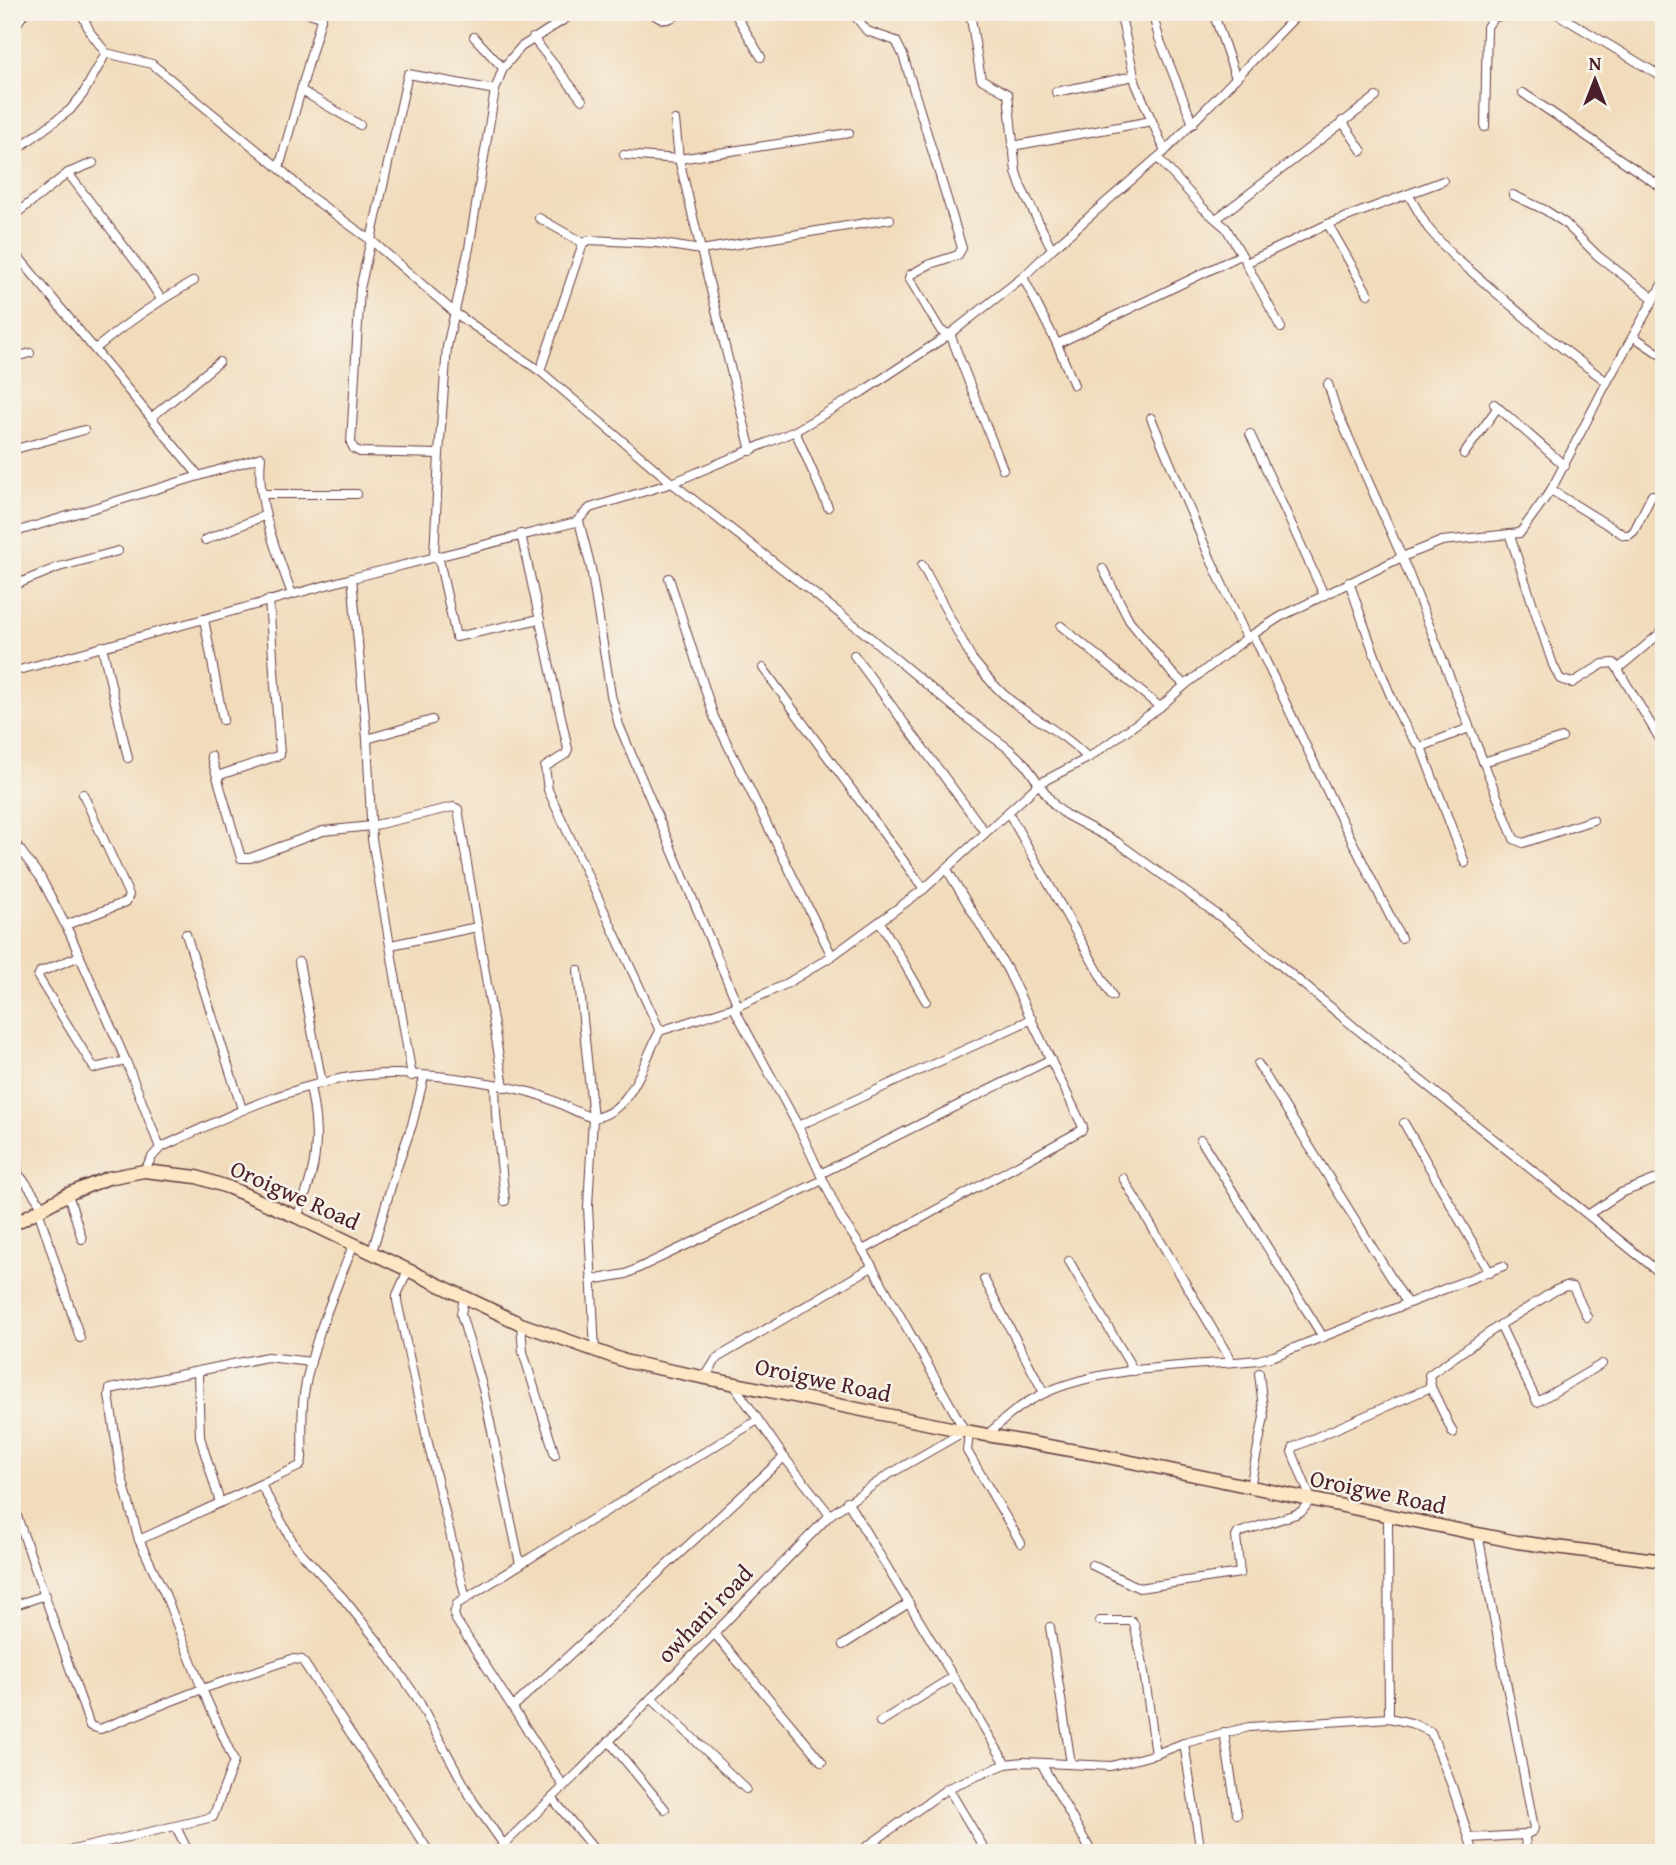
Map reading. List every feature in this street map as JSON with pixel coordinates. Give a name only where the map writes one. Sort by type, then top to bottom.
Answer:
[{"type":"street","points":[[12,31],[24,12]]},
{"type":"street","points":[[81,12],[90,32],[106,53],[152,64],[279,168],[307,195],[372,242],[455,313],[540,371],[672,483],[1009,749],[1040,783],[1046,796],[1066,815],[1117,842],[1237,929],[1664,1276]]},
{"type":"street","points":[[279,168],[322,15],[304,12]]},
{"type":"street","points":[[540,620],[456,637],[436,556],[439,454],[447,347],[469,248],[495,90],[503,68],[533,38],[576,12]]},
{"type":"street","points":[[652,12],[658,19],[664,20],[681,12]]},
{"type":"street","points":[[734,12],[761,57]]},
{"type":"street","points":[[852,12],[867,31],[896,41],[962,248],[958,254],[930,264],[908,278],[940,331],[950,334]]},
{"type":"street","points":[[970,12],[981,79],[1008,94],[1016,172],[1052,249]]},
{"type":"street","points":[[1120,12],[1134,76],[1165,151]]},
{"type":"street","points":[[1152,12],[1159,38],[1193,124]]},
{"type":"street","points":[[1213,12],[1237,78]]},
{"type":"street","points":[[12,672],[352,578],[579,521],[590,508],[672,483],[795,431],[862,392],[950,334],[1023,277],[1158,158],[1300,12]]},
{"type":"street","points":[[1485,127],[1488,27],[1493,18],[1514,12]]},
{"type":"street","points":[[1554,12],[1664,78]]},
{"type":"street","points":[[474,37],[503,68]]},
{"type":"street","points":[[533,38],[582,100]]},
{"type":"street","points":[[12,153],[70,110],[83,94],[106,53]]},
{"type":"street","points":[[439,454],[360,452],[354,449],[351,443],[360,289],[408,74],[495,90]]},
{"type":"street","points":[[1056,92],[1134,76]]},
{"type":"street","points":[[302,91],[360,125]]},
{"type":"street","points":[[1523,93],[1664,190]]},
{"type":"street","points":[[1216,219],[1376,97]]},
{"type":"street","points":[[675,120],[680,159],[751,451]]},
{"type":"street","points":[[1012,146],[1152,121]]},
{"type":"street","points":[[1342,121],[1362,151]]},
{"type":"street","points":[[624,155],[680,159],[849,133]]},
{"type":"street","points":[[1158,158],[1203,208],[1226,228],[1281,328]]},
{"type":"street","points":[[12,217],[68,173],[93,163]]},
{"type":"street","points":[[68,173],[161,299]]},
{"type":"street","points":[[1057,344],[1244,259],[1443,181]]},
{"type":"street","points":[[1408,194],[1429,228],[1452,255],[1549,338],[1607,382]]},
{"type":"street","points":[[1513,195],[1564,223],[1598,256],[1653,298]]},
{"type":"street","points":[[539,218],[583,243]]},
{"type":"street","points":[[540,371],[583,243],[589,240],[657,243],[701,250],[890,219]]},
{"type":"street","points":[[1328,224],[1368,294]]},
{"type":"street","points":[[12,248],[199,476]]},
{"type":"street","points":[[1023,277],[1057,344],[1074,385]]},
{"type":"street","points":[[95,349],[161,299],[194,281]]},
{"type":"street","points":[[144,1171],[160,1148],[242,1109],[322,1083],[360,1076],[458,1079],[547,1097],[593,1118],[610,1112],[626,1097],[660,1031],[736,1007],[786,984],[832,956],[924,889],[1040,783],[1088,758],[1160,707],[1250,636],[1324,594],[1402,557],[1451,539],[1510,536],[1520,533],[1551,491],[1607,382],[1664,281]]},
{"type":"street","points":[[950,334],[1003,469]]},
{"type":"street","points":[[1633,336],[1664,357]]},
{"type":"street","points":[[12,358],[30,354]]},
{"type":"street","points":[[152,417],[219,362]]},
{"type":"street","points":[[1328,384],[1336,409],[1402,557],[1514,839],[1523,843],[1593,820]]},
{"type":"street","points":[[1464,454],[1496,405],[1565,466]]},
{"type":"street","points":[[1151,418],[1211,560],[1401,938]]},
{"type":"street","points":[[12,450],[84,430]]},
{"type":"street","points":[[795,431],[828,507]]},
{"type":"street","points":[[1250,434],[1324,594]]},
{"type":"street","points":[[12,533],[261,457],[260,482],[266,515],[292,594]]},
{"type":"street","points":[[1551,491],[1624,535],[1634,531],[1652,495],[1664,496]]},
{"type":"street","points":[[262,494],[358,494]]},
{"type":"street","points":[[205,540],[266,515]]},
{"type":"street","points":[[579,521],[591,568],[611,695],[619,725],[736,1007],[798,1126],[841,1219],[863,1250],[967,1432],[967,1451],[1021,1543]]},
{"type":"street","points":[[522,534],[568,749],[566,754],[545,766],[548,790],[660,1031]]},
{"type":"street","points":[[1510,536],[1560,679],[1572,682],[1609,662],[1619,668],[1664,746]]},
{"type":"street","points":[[12,586],[59,567],[118,551]]},
{"type":"street","points":[[922,565],[972,659],[981,670],[1013,702],[1074,743],[1088,758]]},
{"type":"street","points":[[1103,569],[1129,620],[1171,672],[1185,685]]},
{"type":"street","points":[[352,578],[367,739],[371,825],[412,1076]]},
{"type":"street","points":[[669,578],[714,717],[832,956]]},
{"type":"street","points":[[1349,582],[1401,718],[1415,743],[1421,747],[1465,863]]},
{"type":"street","points":[[217,776],[280,755],[270,600]]},
{"type":"street","points":[[204,619],[223,720]]},
{"type":"street","points":[[1061,626],[1160,707]]},
{"type":"street","points":[[1619,668],[1664,630]]},
{"type":"street","points":[[103,646],[128,758]]},
{"type":"street","points":[[854,655],[985,832]]},
{"type":"street","points":[[763,668],[924,889]]},
{"type":"street","points":[[367,739],[432,720]]},
{"type":"street","points":[[1421,747],[1469,728]]},
{"type":"street","points":[[1483,762],[1562,738]]},
{"type":"street","points":[[211,756],[240,858],[250,858],[323,831],[371,825],[453,807],[458,809],[500,1086],[496,1115],[505,1201]]},
{"type":"street","points":[[66,925],[126,902],[129,895],[83,794]]},
{"type":"street","points":[[1008,812],[1112,996]]},
{"type":"street","points":[[12,839],[41,878],[66,925],[126,1061],[160,1148]]},
{"type":"street","points":[[863,1250],[1082,1130],[1083,1124],[1007,969],[946,869]]},
{"type":"street","points":[[880,922],[926,1001]]},
{"type":"street","points":[[391,945],[477,927]]},
{"type":"street","points":[[186,934],[242,1109]]},
{"type":"street","points":[[80,956],[40,972],[38,977],[94,1068],[126,1061]]},
{"type":"street","points":[[299,962],[322,1083]]},
{"type":"street","points":[[578,970],[593,1118],[588,1206],[595,1352]]},
{"type":"street","points":[[798,1126],[1032,1018]]},
{"type":"street","points":[[591,1280],[626,1274],[1051,1059]]},
{"type":"street","points":[[1258,1064],[1407,1303]]},
{"type":"street","points":[[372,1252],[416,1112],[424,1077]]},
{"type":"street","points":[[297,1217],[311,1183],[315,1165],[317,1136],[310,1087]]},
{"type":"street","points":[[12,1093],[15,1172],[41,1209],[80,1338]]},
{"type":"street","points":[[1404,1123],[1490,1273]]},
{"type":"street","points":[[1201,1140],[1323,1337]]},
{"type":"street","name":"Oroigwe Road","points":[[12,1225],[68,1194],[108,1178],[159,1171],[210,1180],[354,1243],[522,1324],[595,1352],[640,1364],[1517,1542],[1664,1561]]},
{"type":"street","points":[[1589,1214],[1620,1192],[1664,1176]]},
{"type":"street","points":[[1123,1178],[1232,1362]]},
{"type":"street","points":[[68,1194],[82,1239]]},
{"type":"street","points":[[139,1540],[300,1466],[303,1404],[311,1362],[354,1243]]},
{"type":"street","points":[[1069,1261],[1134,1371]]},
{"type":"street","points":[[987,1435],[1006,1418],[1044,1394],[1080,1381],[1134,1371],[1273,1356],[1503,1266]]},
{"type":"street","points":[[705,1377],[717,1358],[872,1267]]},
{"type":"street","points":[[408,1270],[397,1301],[413,1382],[466,1598]]},
{"type":"street","points":[[984,1279],[1044,1394]]},
{"type":"street","points":[[1453,1433],[1431,1387],[1429,1375],[1500,1325],[1566,1286],[1573,1287],[1576,1291],[1587,1317]]},
{"type":"street","points":[[464,1297],[461,1314],[483,1390],[520,1564]]},
{"type":"street","points":[[522,1324],[523,1352],[555,1455]]},
{"type":"street","points":[[1500,1325],[1537,1402],[1602,1364]]},
{"type":"street","points":[[60,1853],[102,1849],[213,1817],[234,1765],[166,1594],[139,1540],[121,1474],[110,1406],[110,1389],[267,1357],[311,1362]]},
{"type":"street","points":[[198,1373],[200,1437],[220,1503]]},
{"type":"street","points":[[1250,1487],[1264,1417],[1259,1373]]},
{"type":"street","points":[[732,1382],[784,1457],[830,1515]]},
{"type":"street","points":[[1092,1565],[1139,1588],[1235,1574],[1241,1570],[1236,1537],[1238,1533],[1296,1514],[1302,1511],[1311,1499],[1292,1452],[1294,1447],[1431,1387]]},
{"type":"street","points":[[564,1787],[456,1620],[455,1608],[466,1598],[520,1564],[758,1420]]},
{"type":"street","name":"owhani road","points":[[495,1853],[564,1787],[830,1515],[888,1475],[967,1432]]},
{"type":"street","points":[[514,1706],[784,1457]]},
{"type":"street","points":[[261,1485],[295,1546],[344,1598],[417,1698],[473,1801],[504,1845]]},
{"type":"street","points":[[847,1501],[1006,1764]]},
{"type":"street","points":[[12,1502],[90,1726],[95,1729],[202,1689],[292,1659],[302,1660],[430,1853]]},
{"type":"street","points":[[1388,1516],[1389,1718]]},
{"type":"street","points":[[1470,1838],[1525,1835],[1533,1831],[1533,1819],[1478,1534]]},
{"type":"street","points":[[12,1606],[46,1595]]},
{"type":"street","points":[[843,1645],[909,1603]]},
{"type":"street","points":[[1100,1621],[1127,1620],[1134,1624],[1146,1681],[1156,1754]]},
{"type":"street","points":[[1051,1627],[1070,1764]]},
{"type":"street","points":[[714,1633],[822,1762]]},
{"type":"street","points":[[880,1723],[953,1677]]},
{"type":"street","points":[[650,1698],[746,1789]]},
{"type":"street","points":[[858,1853],[948,1788],[1006,1764],[1111,1766],[1184,1743],[1249,1727],[1389,1718],[1431,1732],[1474,1853]]},
{"type":"street","points":[[1224,1732],[1237,1814]]},
{"type":"street","points":[[609,1741],[665,1809]]},
{"type":"street","points":[[1184,1743],[1201,1853]]},
{"type":"street","points":[[1041,1763],[1092,1853]]},
{"type":"street","points":[[948,1788],[986,1853]]},
{"type":"street","points":[[552,1798],[597,1853]]},
{"type":"street","points":[[176,1827],[189,1853]]},
{"type":"street","points":[[1525,1835],[1526,1853]]}]
